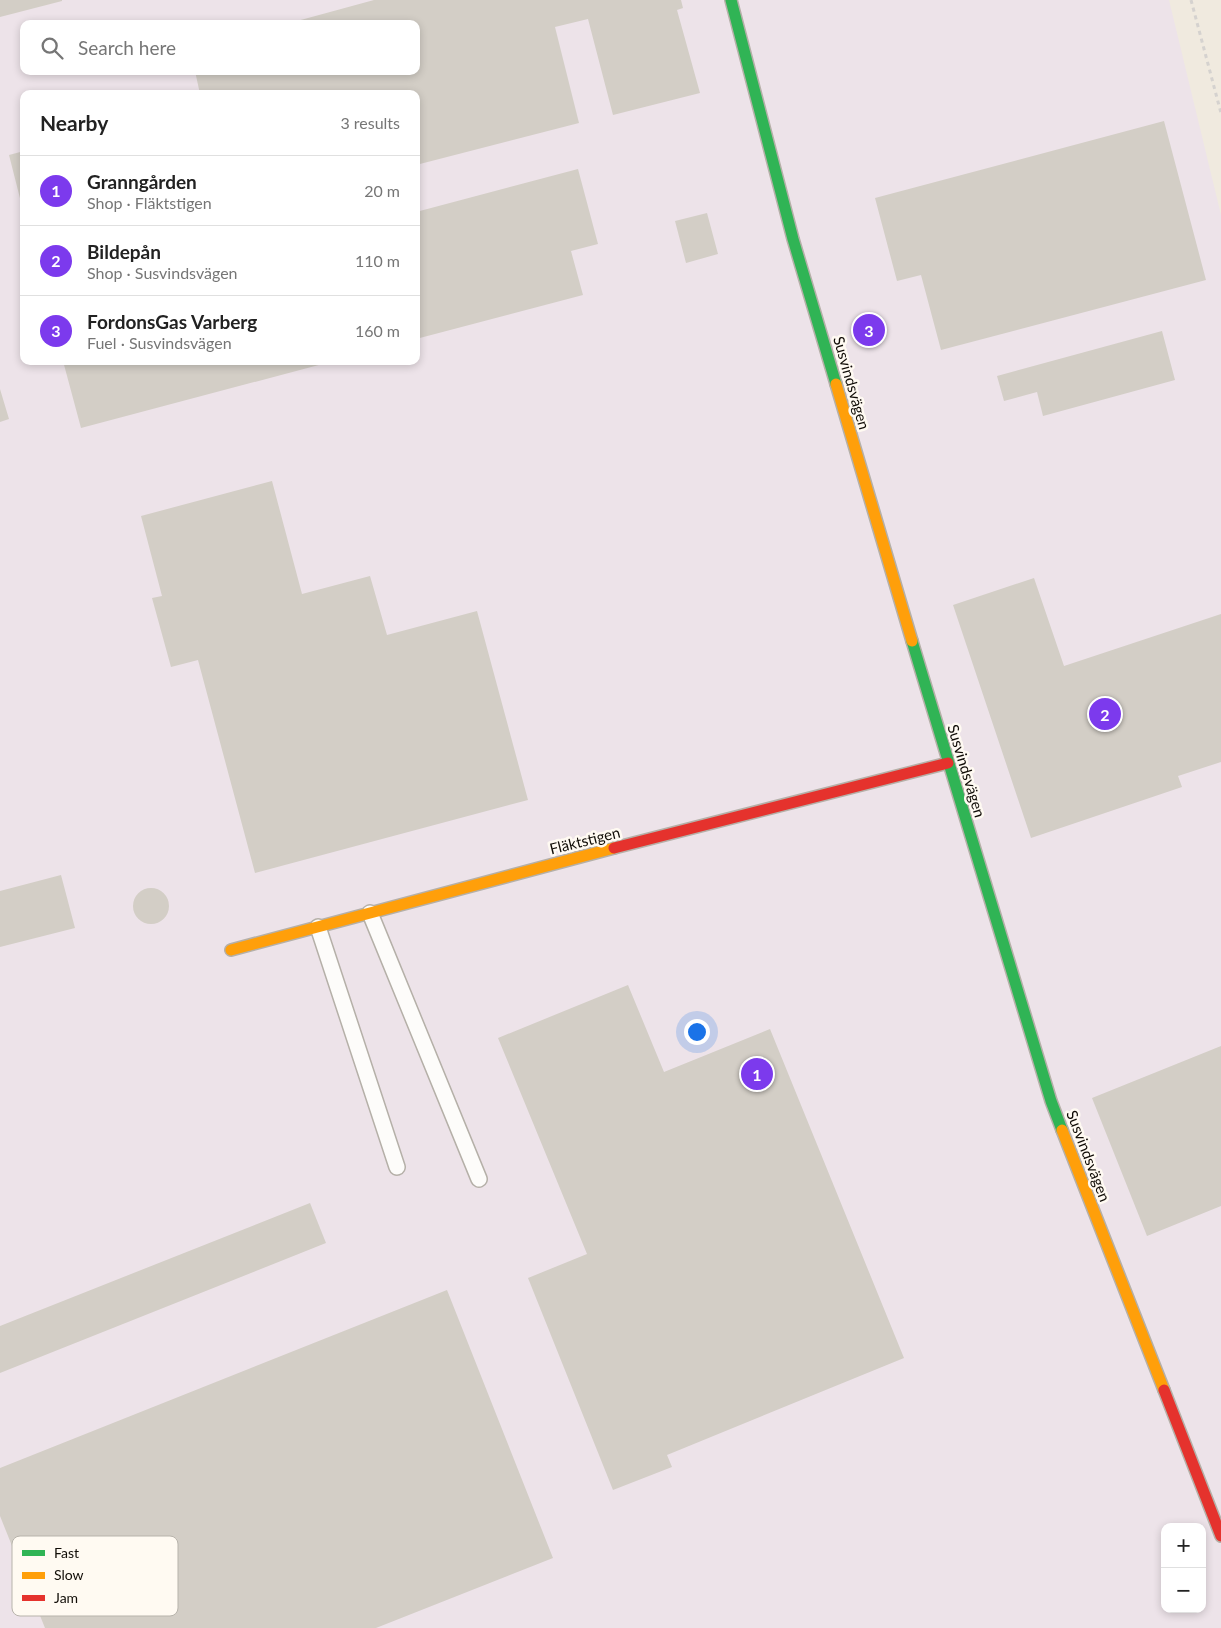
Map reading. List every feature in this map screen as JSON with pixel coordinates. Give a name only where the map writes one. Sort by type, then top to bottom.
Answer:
[{"type":"street","name":"Susvindsvägen","points":[[731,0],[793,239],[948,763],[1051,1101],[1221,1536]]},
{"type":"street","name":"Fläktstigen","points":[[231,950],[948,763]]},
{"type":"lane","points":[[370,913],[479,1179]]},
{"type":"lane","points":[[318,927],[396,1167]]},
{"type":"path","points":[[1191,0],[1221,113]]},
{"type":"shaded area","points":[[0,0],[1169,0],[1221,215],[1221,1628],[0,1628]]},
{"type":"building","points":[[0,0],[62,0],[62,1],[0,17]]},
{"type":"building","points":[[374,0],[681,0],[683,8],[677,10],[700,93],[613,115],[588,19],[555,27],[579,123],[420,164],[420,90],[199,90],[196,75],[420,75],[420,20],[301,20]]},
{"type":"building","points":[[1164,121],[1206,280],[941,350],[921,275],[897,281],[875,198]]},
{"type":"building","points":[[20,152],[20,198],[9,155]]},
{"type":"building","points":[[578,169],[598,244],[571,251],[583,295],[420,338],[420,211]]},
{"type":"building","points":[[707,213],[718,254],[686,263],[675,221]]},
{"type":"building","points":[[1162,331],[1175,380],[1043,416],[1037,392],[1004,401],[997,376]]},
{"type":"building","points":[[64,365],[319,365],[81,428]]},
{"type":"building","points":[[0,389],[9,419],[0,422]]},
{"type":"building","points":[[272,481],[302,594],[370,576],[387,635],[477,611],[528,800],[255,873],[198,660],[171,667],[152,598],[162,596],[141,516]]},
{"type":"building","points":[[1034,578],[1064,666],[1221,614],[1221,762],[1178,776],[1182,787],[1031,838],[953,605]]},
{"type":"building","points":[[61,875],[75,928],[0,947],[0,891]]},
{"type":"building","points":[[151,888],[158,889],[164,893],[168,899],[168,913],[164,919],[158,923],[151,924],[144,923],[138,919],[134,913],[133,906],[134,899],[138,893],[144,889]]},
{"type":"building","points":[[628,985],[664,1072],[770,1029],[904,1358],[667,1455],[672,1467],[613,1490],[528,1278],[587,1254],[498,1038]]},
{"type":"building","points":[[1221,1046],[1221,1206],[1147,1236],[1092,1098]]},
{"type":"building","points":[[310,1203],[326,1243],[0,1373],[0,1326]]},
{"type":"building","points":[[447,1290],[553,1558],[376,1628],[45,1628],[40,1616],[178,1616],[178,1536],[12,1536],[12,1546],[0,1516],[0,1468]]},
{"type":"traffic: fast","points":[[731,0],[793,239],[836,384]]},
{"type":"traffic: fast","points":[[912,641],[1051,1101],[1062,1130]]},
{"type":"traffic: slow","points":[[836,384],[912,641]]},
{"type":"traffic: slow","points":[[231,950],[614,848]]},
{"type":"traffic: slow","points":[[1062,1130],[1164,1390]]},
{"type":"traffic: jam","points":[[614,848],[948,763]]},
{"type":"traffic: jam","points":[[1164,1390],[1221,1536]]},
{"type":"place","name":"FordonsGas Varberg","points":[[869,330]]},
{"type":"place","name":"Bildepån","points":[[1105,714]]},
{"type":"place","name":"Granngården","points":[[757,1074]]}]
